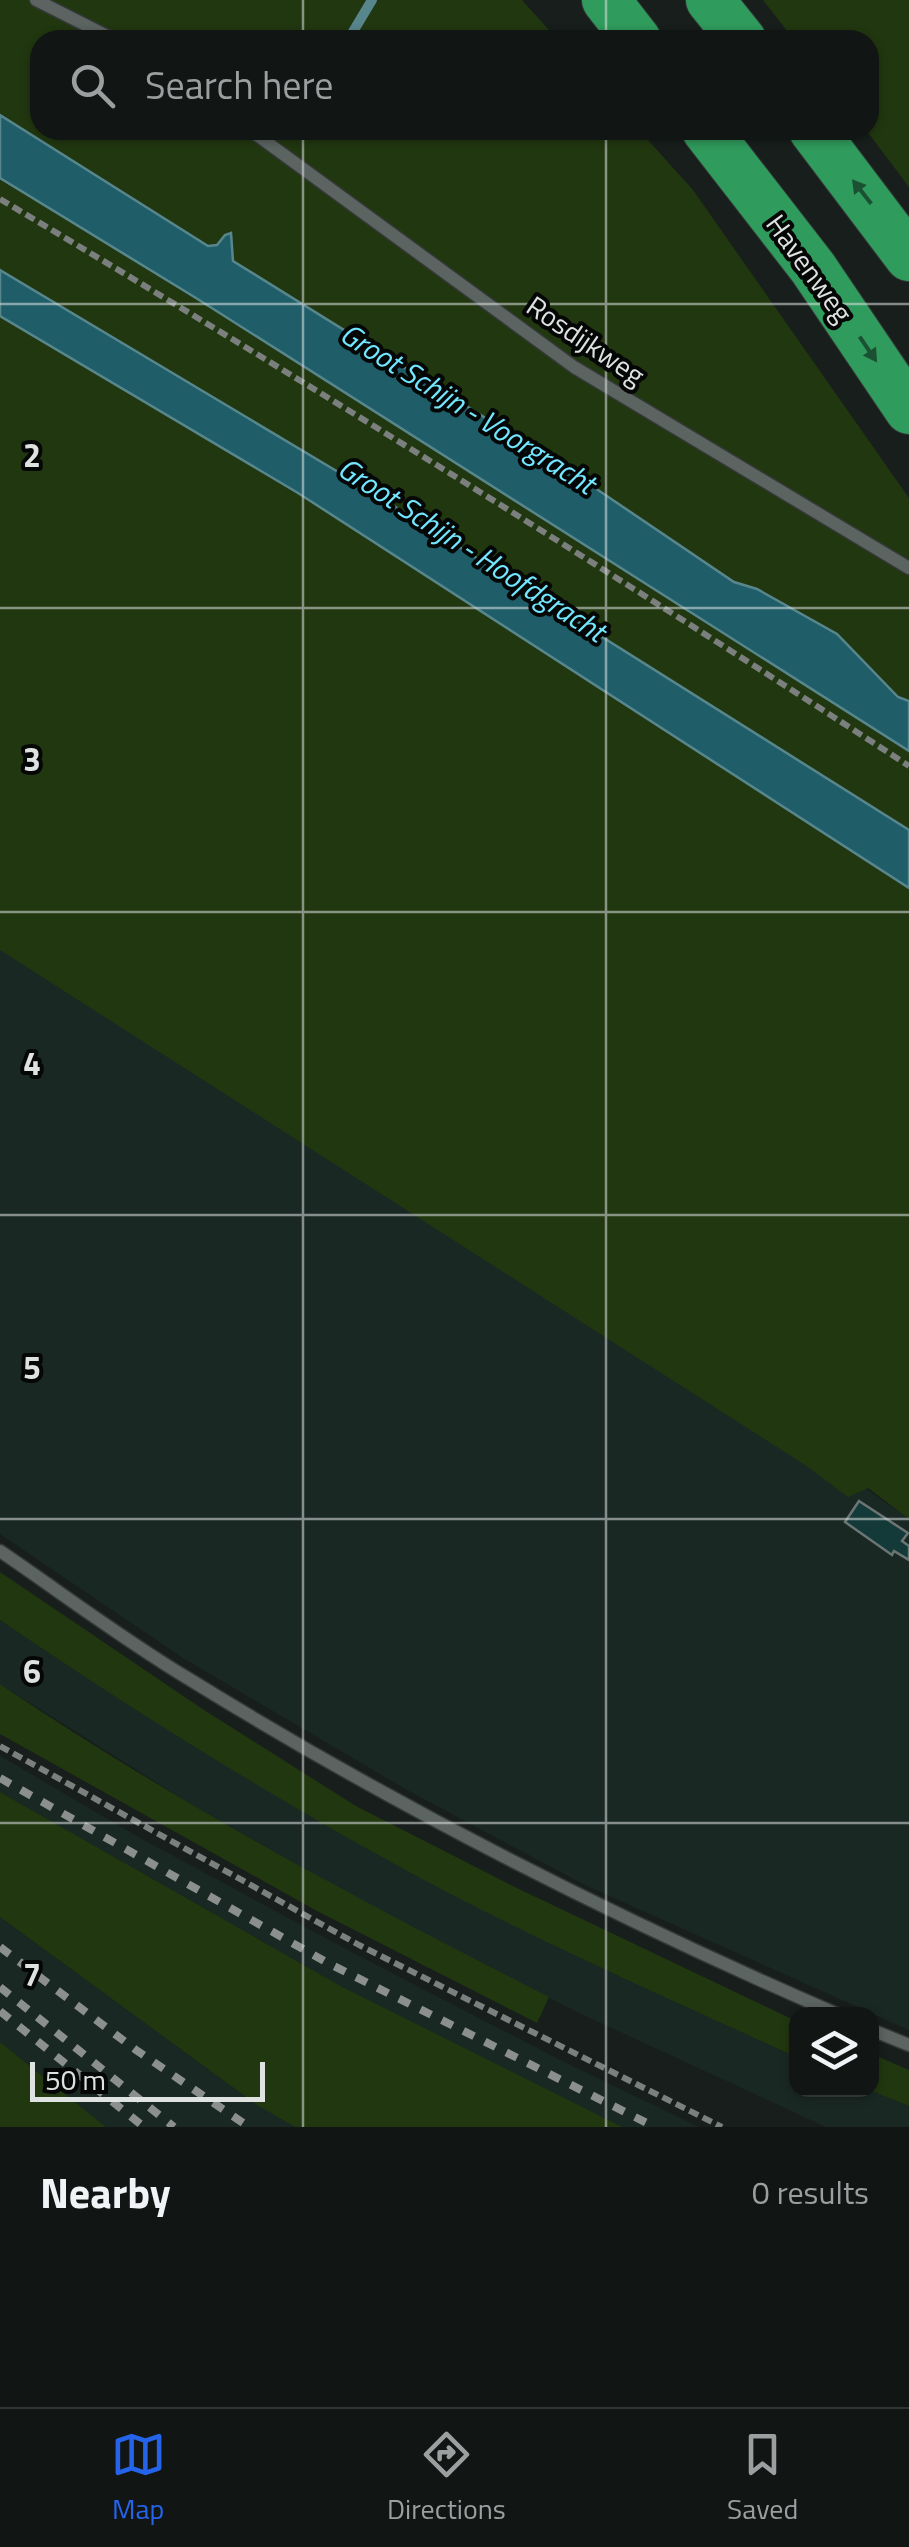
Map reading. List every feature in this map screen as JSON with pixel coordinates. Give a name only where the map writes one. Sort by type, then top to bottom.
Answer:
[{"type":"highway","points":[[606,0],[628,30]]},
{"type":"highway","points":[[710,0],[734,30]]},
{"type":"highway","name":"Havenweg","points":[[714,140],[813,268],[909,410]]},
{"type":"highway","points":[[821,140],[909,257]]},
{"type":"lane","points":[[36,0],[95,30]]},
{"type":"lane","name":"Rosdijkweg","points":[[264,140],[574,366],[909,568]]},
{"type":"lane","points":[[0,1551],[185,1677],[408,1808],[512,1863],[822,2007]]},
{"type":"lane","points":[[879,2033],[909,2045]]},
{"type":"path","points":[[0,199],[663,607],[909,766]]},
{"type":"path","points":[[0,1746],[359,1946],[722,2127]]},
{"type":"shaded area","points":[[0,880],[909,1519],[909,2030],[879,2017],[879,2007],[858,2007],[585,1885],[407,1790],[183,1658],[0,1534]]},
{"type":"shaded area","points":[[0,1620],[73,1669],[401,1867],[606,1970],[789,2054],[789,2097],[879,2094],[909,2106],[909,2127],[826,2127],[577,2012],[372,1907],[191,1804],[0,1684]]},
{"type":"shaded area","points":[[0,1756],[140,1838],[357,1955],[699,2127],[622,2127],[344,1988],[0,1792]]},
{"type":"shaded area","points":[[0,1917],[257,2105],[295,2127],[106,2127],[0,2042]]},
{"type":"green space","points":[[0,0],[522,0],[549,30],[30,30],[30,140],[648,140],[693,190],[909,498],[909,1519],[868,1488],[848,1497],[805,1465],[0,950]]},
{"type":"green space","points":[[763,0],[909,0],[909,187],[874,140],[879,140],[879,30],[786,30]]},
{"type":"green space","points":[[0,1572],[204,1710],[356,1806],[789,2018],[789,2054],[497,1918],[400,1867],[247,1779],[0,1620]]},
{"type":"green space","points":[[0,1684],[269,1849],[549,1997],[537,2023],[317,1911],[0,1734]]},
{"type":"green space","points":[[0,1792],[344,1988],[622,2127],[295,2127],[257,2105],[0,1917]]},
{"type":"green space","points":[[0,2042],[106,2127],[0,2127]]},
{"type":"green space","points":[[879,2057],[909,2070],[909,2106],[879,2094]]},
{"type":"water","name":"Groot Schijn - Voorgracht","points":[[0,115],[30,134],[30,140],[40,140],[208,246],[217,245],[231,233],[233,261],[561,465],[734,582],[757,589],[837,634],[898,697],[909,701],[909,751],[196,298],[0,178]]},
{"type":"water","points":[[0,270],[370,491],[909,830],[909,888],[298,493],[0,316]]},
{"type":"building","points":[[859,1501],[908,1533],[902,1541],[909,1546],[909,1560],[894,1551],[892,1555],[845,1522]]},
{"type":"waterway","points":[[354,30],[372,0]]},
{"type":"railway","points":[[0,1778],[326,1962],[655,2127]]},
{"type":"railway","points":[[0,1947],[136,2050],[249,2127]]},
{"type":"railway","points":[[0,1987],[174,2127]]},
{"type":"railway","points":[[0,2011],[144,2127]]},
{"type":"water label","name":"Groot Schijn - Hoofdgracht","points":[[472,549]]}]
